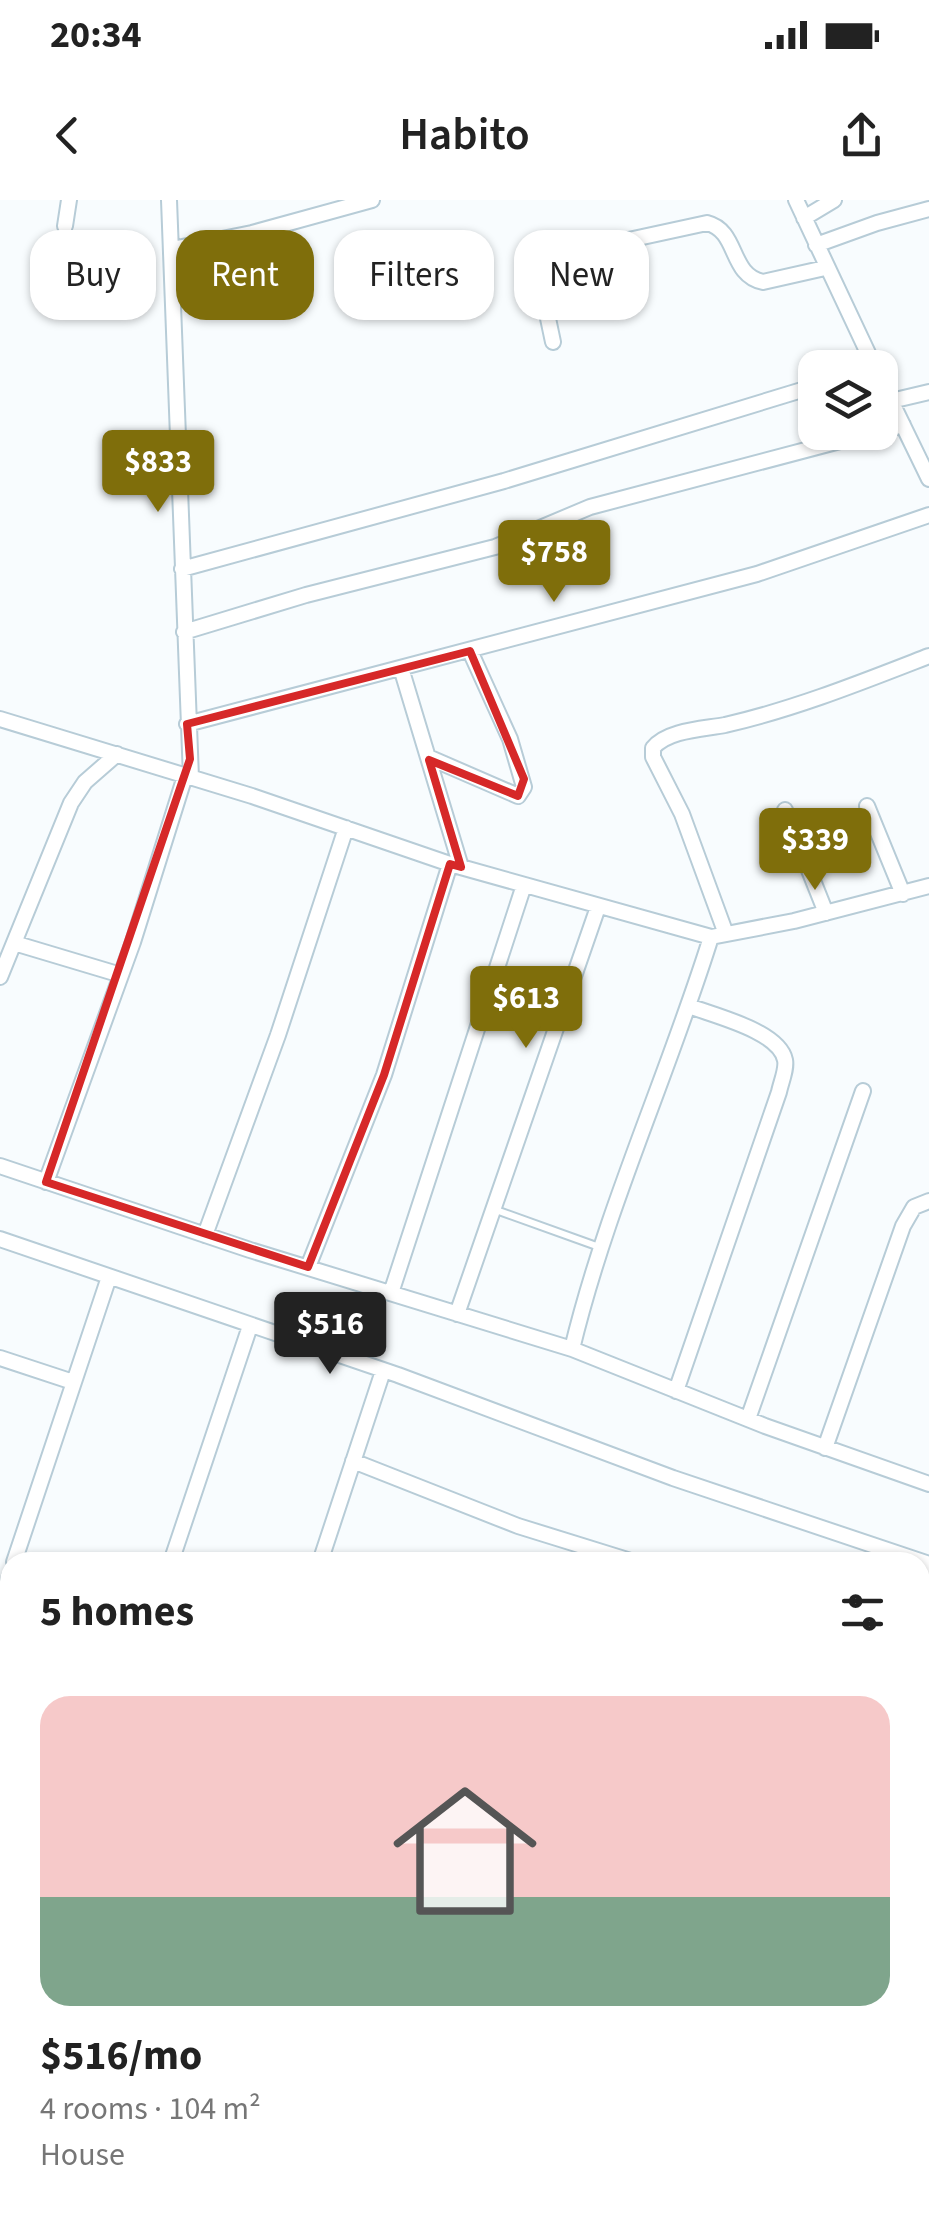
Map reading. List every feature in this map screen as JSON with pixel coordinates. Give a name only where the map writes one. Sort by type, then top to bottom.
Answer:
[{"type":"street","points":[[65,226],[69,200]]},
{"type":"street","points":[[46,1182],[188,777],[169,200]]},
{"type":"street","points":[[172,249],[252,233],[372,200]]},
{"type":"street","points":[[796,200],[865,350]]},
{"type":"street","points":[[804,218],[834,200]]},
{"type":"street","points":[[816,246],[929,209]]},
{"type":"street","points":[[553,342],[538,281],[542,262],[550,257],[707,223],[724,232],[744,274],[753,280],[762,282],[826,268]]},
{"type":"street","points":[[182,569],[504,480],[798,391]]},
{"type":"street","points":[[898,399],[929,392]]},
{"type":"street","points":[[898,415],[929,479]]},
{"type":"street","points":[[898,426],[903,425]]},
{"type":"street","points":[[184,632],[495,547],[590,507],[808,450]]},
{"type":"street","points":[[187,724],[757,574],[929,515]]},
{"type":"street","points":[[428,757],[518,796],[524,788],[510,740],[470,651]]},
{"type":"street","points":[[572,1349],[650,1106],[718,936],[698,852],[653,757],[653,748],[668,738],[745,720],[842,690],[929,656]]},
{"type":"street","points":[[308,1267],[384,1075],[456,866],[401,668]]},
{"type":"street","points":[[0,718],[456,866],[718,936],[929,886]]},
{"type":"street","points":[[0,977],[72,803],[85,782],[116,754]]},
{"type":"street","points":[[866,806],[903,894]]},
{"type":"street","points":[[785,810],[826,913]]},
{"type":"street","points":[[205,1235],[278,1035],[346,828]]},
{"type":"street","points":[[390,1293],[524,885]]},
{"type":"street","points":[[458,1314],[598,907]]},
{"type":"street","points":[[14,943],[121,975]]},
{"type":"street","points":[[676,1390],[780,1092],[786,1062],[778,1044],[760,1033],[689,1006]]},
{"type":"street","points":[[748,1419],[864,1091]]},
{"type":"street","points":[[0,1166],[205,1235],[572,1349],[825,1448],[929,1483]]},
{"type":"street","points":[[825,1448],[903,1226],[914,1207],[929,1201]]},
{"type":"street","points":[[0,1239],[892,1552]]},
{"type":"street","points":[[17,1552],[109,1277]]},
{"type":"street","points":[[175,1552],[250,1326]]},
{"type":"street","points":[[0,1358],[74,1382]]},
{"type":"street","points":[[323,1552],[383,1371]]},
{"type":"street","points":[[353,1461],[518,1526],[602,1552]]},
{"type":"lane","points":[[495,1210],[603,1248]]},
{"type":"highlighted area","points":[[470,651],[524,779],[518,796],[429,760],[461,867],[450,864],[384,1075],[308,1267],[46,1182],[190,759],[187,724]]}]
